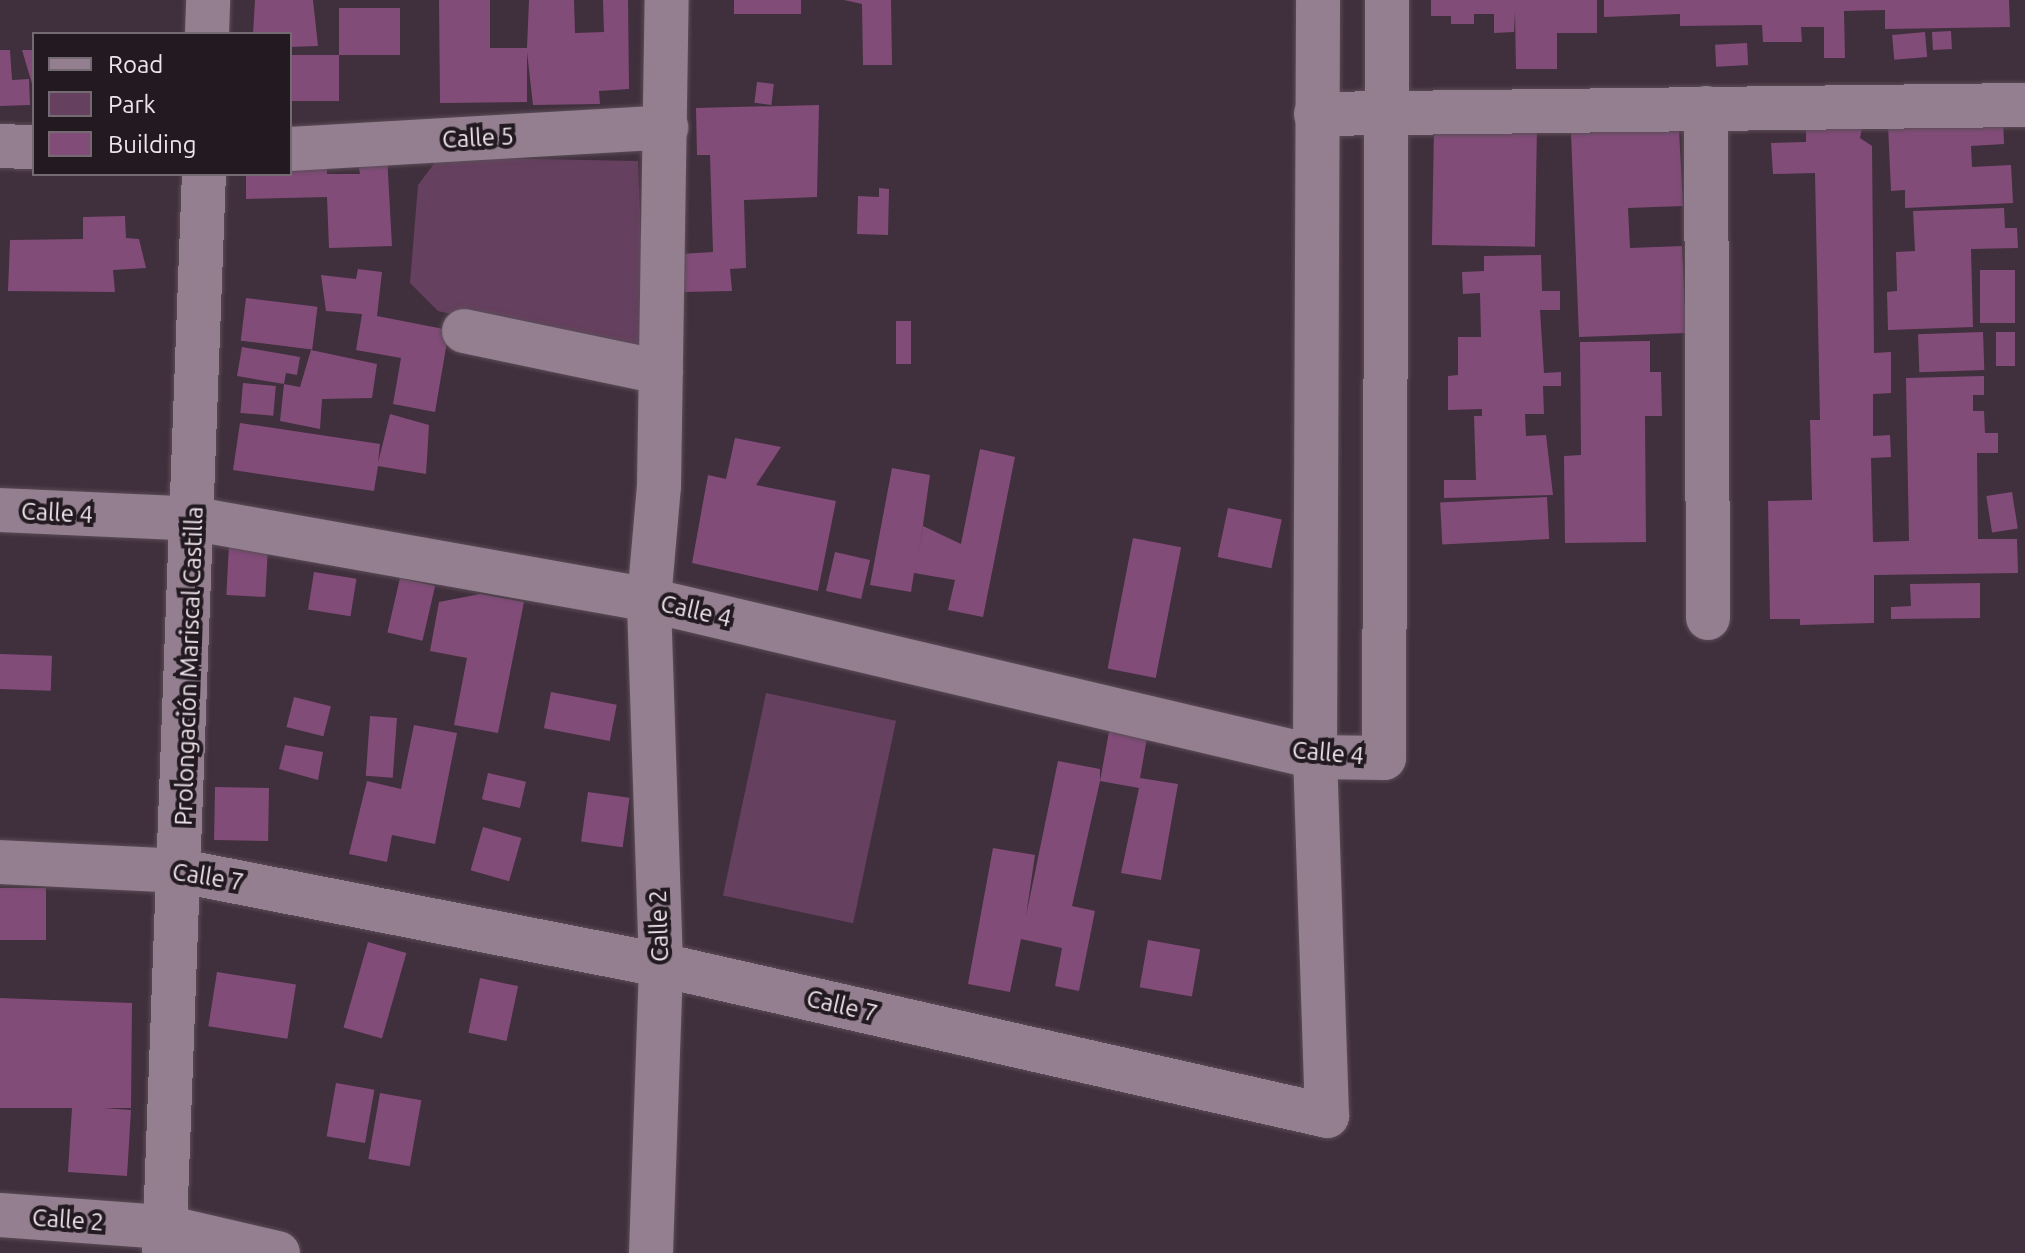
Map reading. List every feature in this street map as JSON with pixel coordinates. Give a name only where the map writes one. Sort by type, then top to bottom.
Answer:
[{"type":"street","points":[[207,32],[208,0]]},
{"type":"street","name":"Calle 2","points":[[651,1253],[661,965],[649,600],[661,372],[667,0]]},
{"type":"street","points":[[1315,757],[1318,0]]},
{"type":"street","points":[[1385,114],[1387,0]]},
{"type":"street","points":[[1316,114],[2025,105]]},
{"type":"street","points":[[1706,108],[1708,618]]},
{"type":"street","name":"Calle 4","points":[[0,510],[195,519],[649,600],[1315,757],[1384,758],[1385,114]]},
{"type":"street","name":"Calle 5","points":[[292,149],[666,127]]},
{"type":"street","points":[[0,146],[32,147]]},
{"type":"street","name":"Prolongación Mariscal Castilla","points":[[165,1240],[195,519],[204,176]]},
{"type":"street","points":[[464,331],[661,372]]},
{"type":"street","name":"Calle 7","points":[[0,862],[181,871],[661,965],[1327,1116],[1315,757]]},
{"type":"street","name":"Calle 2","points":[[0,1215],[165,1240],[278,1253]]},
{"type":"green space","points":[[439,157],[638,161],[645,345],[629,356],[438,311],[410,283],[418,185]]},
{"type":"green space","points":[[766,693],[896,721],[853,923],[723,895]]},
{"type":"building","points":[[255,0],[313,0],[318,46],[292,47],[292,32],[253,32]]},
{"type":"building","points":[[439,0],[490,0],[490,48],[527,48],[529,0],[574,0],[575,33],[604,32],[603,0],[628,0],[629,89],[599,91],[600,104],[533,105],[527,52],[527,102],[440,103]]},
{"type":"building","points":[[734,0],[801,0],[801,14],[734,14]]},
{"type":"building","points":[[844,0],[891,0],[892,65],[863,65],[862,4]]},
{"type":"building","points":[[1431,0],[1597,0],[1597,33],[1557,33],[1557,69],[1516,69],[1515,12],[1514,32],[1494,33],[1494,14],[1474,14],[1474,24],[1451,24],[1451,16],[1431,16]]},
{"type":"building","points":[[1604,0],[2009,0],[2010,27],[1885,29],[1885,10],[1844,11],[1845,58],[1824,58],[1824,27],[1801,27],[1802,42],[1763,42],[1762,25],[1680,26],[1680,14],[1604,17]]},
{"type":"building","points":[[339,8],[400,8],[400,55],[339,55]]},
{"type":"building","points":[[1951,31],[1952,49],[1933,50],[1932,32]]},
{"type":"building","points":[[1925,32],[1927,57],[1894,60],[1892,35]]},
{"type":"building","points":[[1747,43],[1748,65],[1716,67],[1715,45]]},
{"type":"building","points":[[0,50],[10,50],[12,80],[29,79],[30,105],[0,106]]},
{"type":"building","points":[[22,50],[32,50],[32,84]]},
{"type":"building","points":[[292,55],[339,55],[339,101],[292,101]]},
{"type":"building","points":[[757,82],[774,84],[771,105],[754,103]]},
{"type":"building","points":[[819,105],[817,197],[744,200],[746,268],[730,269],[732,291],[682,292],[680,254],[713,252],[710,155],[697,155],[696,108]]},
{"type":"building","points":[[2003,119],[2004,144],[1971,146],[1972,167],[2011,165],[2013,203],[1905,208],[1905,190],[1891,191],[1888,125]]},
{"type":"building","points":[[1863,123],[1860,138],[1872,146],[1874,353],[1891,352],[1891,393],[1873,394],[1873,436],[1890,435],[1891,457],[1871,458],[1873,542],[1909,541],[1906,378],[1984,376],[1984,395],[1973,395],[1973,411],[1984,411],[1985,433],[1998,433],[1998,453],[1977,453],[1978,539],[2017,539],[2018,573],[1874,575],[1874,623],[1800,625],[1800,619],[1770,619],[1768,501],[1812,500],[1810,420],[1820,420],[1815,173],[1773,174],[1771,143],[1806,142],[1806,125]]},
{"type":"building","points":[[1434,126],[1537,128],[1535,247],[1432,245]]},
{"type":"building","points":[[1679,129],[1683,206],[1628,208],[1630,248],[1682,246],[1686,333],[1579,337],[1571,133]]},
{"type":"building","points":[[327,154],[327,174],[360,174],[357,156],[387,155],[392,246],[329,248],[327,197],[246,199],[246,176],[292,176],[292,156]]},
{"type":"building","points":[[879,188],[889,189],[888,235],[857,234],[858,196],[879,197]]},
{"type":"building","points":[[2004,208],[2005,228],[2017,228],[2018,248],[1971,249],[1973,327],[1888,330],[1887,292],[1897,291],[1896,252],[1915,251],[1913,211]]},
{"type":"building","points":[[125,216],[126,238],[139,239],[146,268],[113,270],[115,292],[8,291],[10,240],[83,239],[83,217]]},
{"type":"building","points":[[1541,255],[1542,291],[1560,291],[1560,310],[1540,310],[1544,373],[1561,372],[1561,386],[1543,386],[1544,414],[1525,414],[1526,436],[1546,435],[1553,495],[1444,498],[1444,480],[1476,480],[1474,416],[1482,416],[1482,409],[1448,410],[1448,376],[1458,375],[1458,337],[1481,337],[1480,293],[1463,294],[1462,272],[1484,271],[1484,256]]},
{"type":"building","points":[[358,269],[382,272],[377,316],[449,330],[435,412],[393,404],[401,358],[356,350],[362,314],[326,311],[321,275],[356,279]]},
{"type":"building","points":[[1980,270],[2015,270],[2015,323],[1980,323]]},
{"type":"building","points":[[246,298],[317,307],[312,349],[241,341]]},
{"type":"building","points":[[896,321],[911,321],[911,364],[896,364]]},
{"type":"building","points":[[1983,332],[1984,370],[1919,372],[1918,334]]},
{"type":"building","points":[[1996,332],[2015,332],[2015,366],[1996,366]]},
{"type":"building","points":[[1650,341],[1650,372],[1661,372],[1662,416],[1645,416],[1646,542],[1565,543],[1564,456],[1581,455],[1580,342]]},
{"type":"building","points":[[242,347],[300,357],[297,375],[286,373],[284,384],[237,376]]},
{"type":"building","points":[[311,350],[377,364],[372,398],[322,399],[320,429],[280,421],[284,384],[300,387]]},
{"type":"building","points":[[243,383],[276,386],[273,416],[240,413]]},
{"type":"building","points":[[390,414],[429,425],[426,474],[378,466],[374,491],[233,470],[240,423],[380,444],[378,463]]},
{"type":"building","points":[[735,438],[781,447],[756,485],[836,501],[818,591],[692,563],[708,475],[726,479]]},
{"type":"building","points":[[980,449],[1015,457],[983,617],[948,610],[955,580],[914,573],[911,592],[870,585],[892,468],[930,475],[918,560],[923,526],[961,544]]},
{"type":"building","points":[[2012,492],[2018,529],[1992,533],[1986,496]]},
{"type":"building","points":[[1547,497],[1549,539],[1442,545],[1440,503]]},
{"type":"building","points":[[1228,508],[1282,519],[1271,568],[1218,557]]},
{"type":"building","points":[[1133,538],[1181,547],[1156,678],[1108,669]]},
{"type":"building","points":[[229,545],[268,547],[265,597],[226,595]]},
{"type":"building","points":[[835,552],[870,560],[861,599],[826,591]]},
{"type":"building","points":[[314,572],[356,579],[351,616],[308,610]]},
{"type":"building","points":[[400,578],[435,586],[422,641],[387,633]]},
{"type":"building","points":[[1980,583],[1980,618],[1891,619],[1891,607],[1911,606],[1910,584]]},
{"type":"building","points":[[480,594],[524,602],[498,733],[454,725],[467,658],[430,651],[439,602]]},
{"type":"building","points":[[0,654],[52,656],[51,691],[0,689]]},
{"type":"building","points":[[551,692],[617,705],[610,741],[544,728]]},
{"type":"building","points":[[294,697],[331,706],[323,736],[287,727]]},
{"type":"building","points":[[370,716],[397,718],[393,778],[366,776]]},
{"type":"building","points":[[414,725],[457,733],[435,844],[392,835],[387,862],[349,854],[367,781],[401,789]]},
{"type":"building","points":[[1110,726],[1148,732],[1140,778],[1178,784],[1161,880],[1121,873],[1139,788],[1100,781]]},
{"type":"building","points":[[285,745],[323,752],[318,780],[279,769]]},
{"type":"building","points":[[1058,761],[1100,769],[1100,781],[1072,906],[1095,911],[1079,991],[1055,986],[1062,948],[1021,939],[1010,992],[968,984],[993,848],[1035,855],[1026,916]]},
{"type":"building","points":[[488,773],[526,782],[520,808],[482,799]]},
{"type":"building","points":[[215,787],[269,788],[268,841],[214,840]]},
{"type":"building","points":[[588,792],[630,798],[623,847],[581,842]]},
{"type":"building","points":[[483,827],[521,838],[509,881],[471,870]]},
{"type":"building","points":[[0,888],[46,888],[46,940],[0,940]]},
{"type":"building","points":[[1148,940],[1200,949],[1192,996],[1140,987]]},
{"type":"building","points":[[368,942],[406,953],[382,1039],[343,1028]]},
{"type":"building","points":[[217,972],[296,985],[287,1039],[208,1026]]},
{"type":"building","points":[[480,978],[518,986],[507,1041],[468,1033]]},
{"type":"building","points":[[0,998],[132,1003],[131,1108],[103,1108],[131,1110],[127,1176],[68,1172],[72,1108],[0,1108]]},
{"type":"building","points":[[336,1083],[374,1090],[365,1143],[327,1136]]},
{"type":"building","points":[[380,1093],[421,1100],[410,1166],[368,1159]]}]
